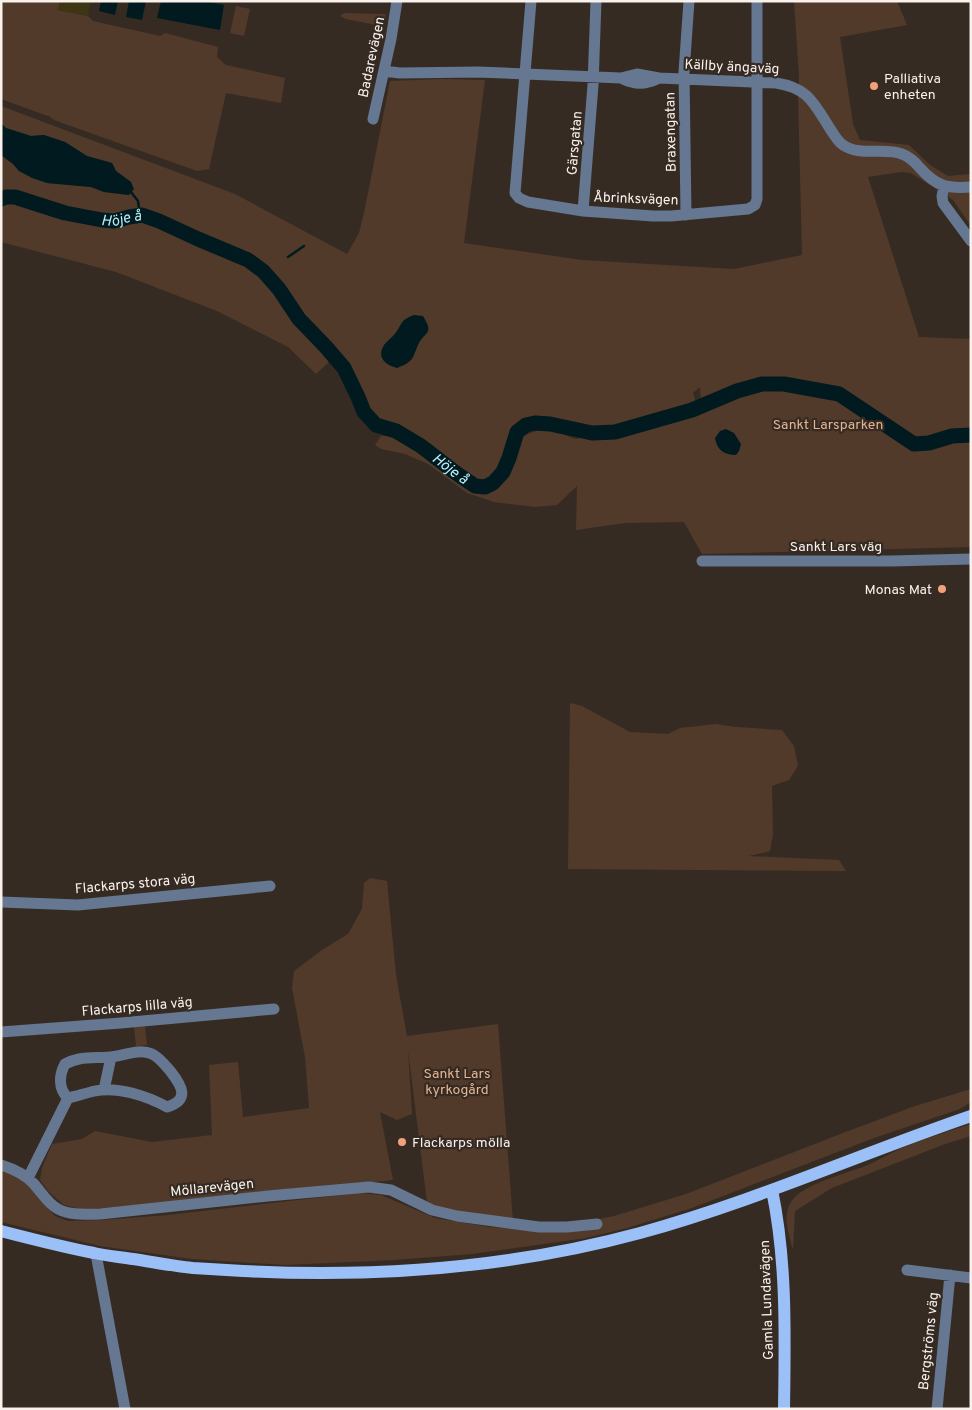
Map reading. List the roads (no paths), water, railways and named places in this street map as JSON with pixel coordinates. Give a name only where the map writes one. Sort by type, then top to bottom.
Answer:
[{"type":"main road","points":[[1,1231],[96,1254],[193,1268],[328,1274],[447,1268],[511,1260],[588,1246],[641,1233],[704,1214],[772,1190],[918,1134],[971,1116]]},
{"type":"main road","name":"Gamla Lundavägen","points":[[772,1190],[776,1207],[784,1293],[784,1409]]},
{"type":"street","name":"Badarevägen","points":[[373,119],[393,30],[397,1]]},
{"type":"street","points":[[524,74],[531,1]]},
{"type":"street","name":"Gärsgatan","points":[[583,211],[594,76],[596,1]]},
{"type":"street","name":"Braxengatan","points":[[686,215],[684,79],[689,1]]},
{"type":"street","points":[[756,82],[757,1]]},
{"type":"street","name":"Källby ängaväg","points":[[384,71],[400,73],[478,72],[621,78],[637,74],[659,78],[789,85],[798,88],[814,103],[832,132],[842,144],[851,150],[860,152],[895,152],[907,156],[932,179],[944,186]]},
{"type":"street","name":"Åbrinksvägen","points":[[524,74],[515,193],[519,198],[528,202],[583,211],[654,216],[748,209],[755,205],[757,199],[756,82]]},
{"type":"street","points":[[971,186],[953,188],[944,186],[942,196],[943,203],[971,242]]},
{"type":"street","name":"Sankt Lars väg","points":[[702,561],[971,559]]},
{"type":"street","name":"Flackarps stora väg","points":[[1,902],[78,904],[270,886]]},
{"type":"street","name":"Flackarps lilla väg","points":[[1,1032],[274,1009]]},
{"type":"street","points":[[28,1178],[68,1098],[104,1090],[139,1094],[167,1107],[174,1105],[180,1099],[182,1087],[165,1065],[153,1054],[134,1052],[111,1057],[79,1059],[65,1064],[61,1072],[60,1083],[64,1094],[68,1098]]},
{"type":"street","points":[[104,1090],[111,1057]]},
{"type":"street","name":"Möllarevägen","points":[[1,1165],[18,1170],[57,1209],[82,1214],[100,1214],[268,1196],[369,1188],[391,1190],[432,1210],[457,1216],[539,1227],[597,1224]]},
{"type":"street","points":[[96,1254],[125,1409]]},
{"type":"street","points":[[907,1270],[971,1278]]},
{"type":"street","name":"Bergströms väg","points":[[937,1409],[950,1275]]},
{"type":"water","points":[[101,1],[118,1],[115,15],[99,11]]},
{"type":"water","points":[[129,1],[146,1],[142,20],[126,17]]},
{"type":"water","points":[[161,1],[206,1],[224,5],[220,30],[157,18]]},
{"type":"water","points":[[1,123],[6,128],[31,136],[44,135],[65,142],[87,156],[112,163],[116,171],[131,182],[134,189],[129,195],[104,192],[91,187],[47,183],[32,178],[19,171],[1,155]]},
{"type":"water","points":[[414,315],[423,316],[428,327],[427,333],[420,341],[410,361],[397,368],[393,367],[383,360],[382,350],[404,321]]},
{"type":"water","points":[[726,429],[734,433],[741,444],[736,455],[728,454],[717,446],[715,438],[720,431]]},
{"type":"waterway","points":[[131,192],[138,201],[140,216]]},
{"type":"waterway","name":"Höje å","points":[[1,199],[15,197],[65,213],[102,220],[114,221],[142,215],[248,260],[263,271],[279,289],[299,319],[344,368],[364,412],[376,425],[396,431],[421,446],[475,486],[485,487],[493,483],[503,472],[517,432],[526,425],[535,423],[550,424],[592,433],[615,432],[692,410],[737,391],[762,384],[784,384],[839,394],[914,444],[929,443],[952,436],[971,435]]},
{"type":"waterway","points":[[288,257],[304,246]]},
{"type":"place","name":"Palliativa enheten","points":[[874,86]]},
{"type":"place","name":"Monas Mat","points":[[942,589]]},
{"type":"place","name":"Flackarps mölla","points":[[402,1142]]},
{"type":"park label","name":"Sankt Larsparken","points":[[828,424]]},
{"type":"park label","name":"Sankt Lars kyrkogård","points":[[457,1082]]}]
